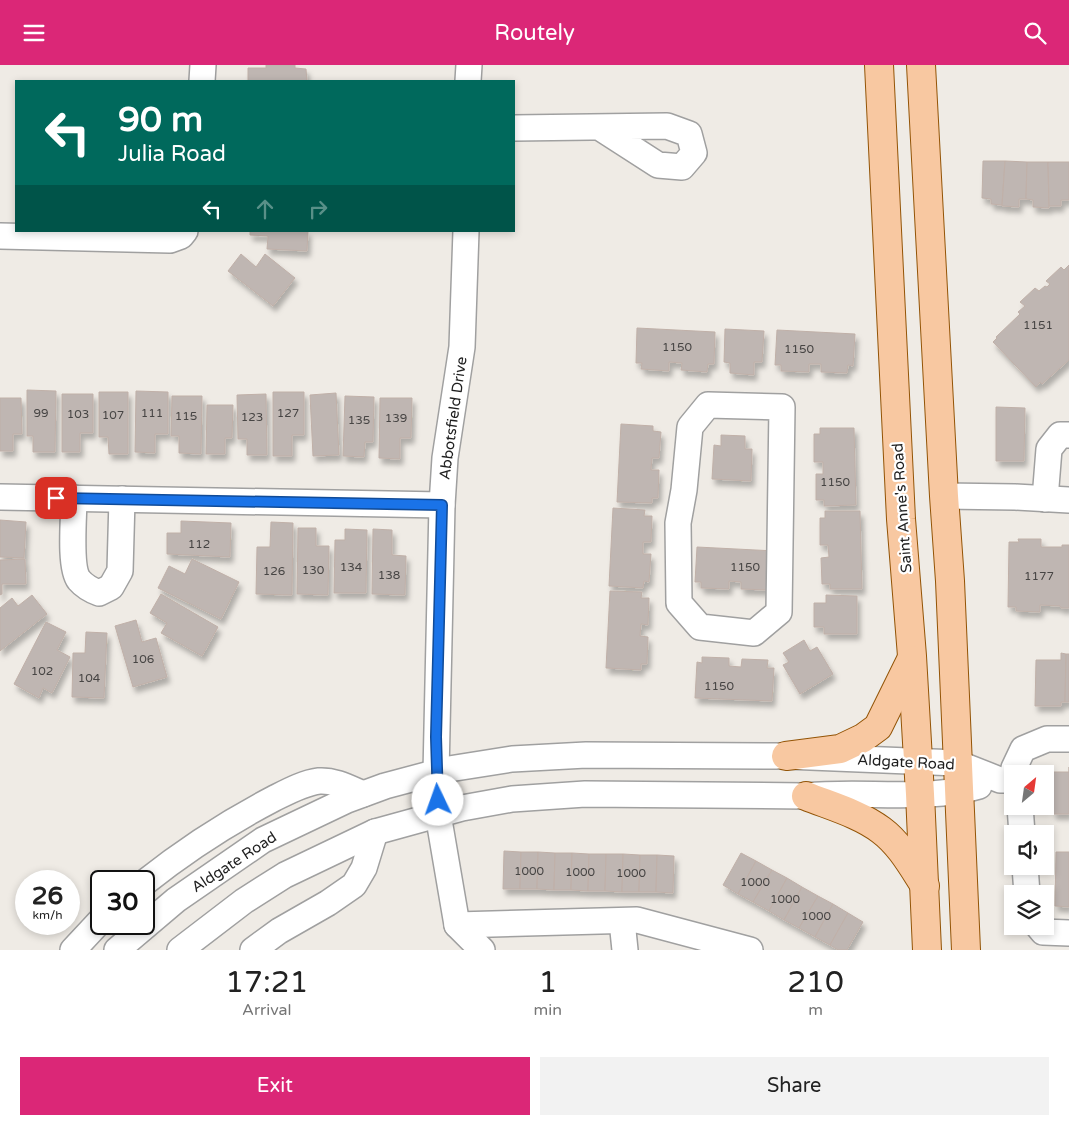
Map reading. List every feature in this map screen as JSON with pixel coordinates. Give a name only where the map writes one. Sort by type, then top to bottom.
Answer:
[{"type":"main road","name":"Saint Anne's Road","points":[[878,65],[901,519],[912,656],[927,950]]},
{"type":"main road","points":[[921,65],[950,581],[966,950]]},
{"type":"main road","points":[[786,756],[840,749],[863,738],[878,727],[912,656]]},
{"type":"main road","points":[[806,795],[864,820],[880,830],[894,842],[924,886]]},
{"type":"street","points":[[202,65],[202,80]]},
{"type":"street","points":[[468,80],[469,65]]},
{"type":"street","points":[[515,128],[599,127]]},
{"type":"street","points":[[0,236],[170,240],[181,236],[184,232]]},
{"type":"street","name":"Abbotsfield Drive","points":[[457,925],[438,814],[436,773],[442,505],[445,459],[462,347],[466,232]]},
{"type":"street","points":[[708,405],[782,407],[779,612],[754,633],[700,627],[679,603],[678,523],[684,491],[690,427],[708,405]]},
{"type":"street","points":[[944,496],[966,495],[1057,499],[1049,449],[1060,435],[1069,435]]},
{"type":"street","points":[[0,497],[442,505]]},
{"type":"street","points":[[74,498],[73,564],[78,579],[87,588],[99,593],[111,587],[117,579],[121,565],[122,499]]},
{"type":"street","points":[[1016,765],[1023,749],[1047,739],[1069,739]]},
{"type":"street","name":"Aldgate Road","points":[[117,950],[176,900],[263,841],[347,800],[449,769],[512,759],[586,755],[786,756],[958,763],[1004,777]]},
{"type":"street","points":[[155,874],[218,830],[298,787],[319,781],[332,782],[363,794]]},
{"type":"street","name":"Aldgate Road","points":[[180,950],[244,901],[285,875],[375,832],[462,807],[512,799],[585,794],[806,795],[834,793],[958,793],[1004,781]]},
{"type":"street","points":[[253,950],[279,931],[328,903],[354,885],[364,868],[375,832]]},
{"type":"street","points":[[622,921],[625,950]]},
{"type":"street","points":[[457,925],[637,921],[750,950]]},
{"type":"street","points":[[457,925],[482,950]]},
{"type":"street","points":[[73,950],[90,932]]},
{"type":"street","points":[[1054,932],[1069,933]]},
{"type":"building","points":[[266,65],[295,65],[295,68],[306,69],[307,80],[248,80],[248,68],[266,68]]},
{"type":"building","points":[[983,161],[1005,161],[1002,205],[991,204],[991,199],[982,198]]},
{"type":"building","points":[[1005,161],[1027,162],[1026,199],[1019,199],[1019,207],[1002,206]]},
{"type":"building","points":[[1027,162],[1048,162],[1049,208],[1033,207],[1033,200],[1026,199]]},
{"type":"building","points":[[1048,162],[1069,162],[1069,200],[1061,200],[1061,206],[1049,206]]},
{"type":"building","points":[[250,232],[308,232],[307,251],[267,249],[268,236],[250,235]]},
{"type":"building","points":[[241,254],[256,267],[265,254],[295,278],[273,306],[228,271]]},
{"type":"building","points":[[1069,265],[1069,360],[1036,387],[993,342],[1020,314],[1018,312],[1025,306],[1020,302],[1035,288],[1039,291],[1045,286],[1047,287],[1050,284],[1046,281],[1061,267],[1064,270]]},
{"type":"building","points":[[637,328],[715,332],[714,364],[708,364],[707,372],[681,370],[682,363],[669,362],[669,371],[641,369],[642,363],[636,363]]},
{"type":"building","points":[[725,329],[764,331],[762,362],[754,362],[754,375],[730,373],[730,363],[724,362]]},
{"type":"building","points":[[777,330],[855,334],[853,366],[848,365],[847,373],[821,372],[821,364],[809,364],[809,372],[781,371],[781,365],[775,365]]},
{"type":"building","points":[[27,390],[56,391],[55,452],[33,452],[33,436],[27,436]]},
{"type":"building","points":[[136,391],[168,392],[168,434],[155,434],[155,453],[135,452]]},
{"type":"building","points":[[99,392],[128,392],[128,454],[109,454],[108,437],[99,437]]},
{"type":"building","points":[[273,392],[304,392],[304,435],[292,435],[292,456],[273,456]]},
{"type":"building","points":[[336,393],[339,455],[313,456],[310,395]]},
{"type":"building","points":[[62,394],[93,394],[93,433],[80,433],[80,452],[62,452]]},
{"type":"building","points":[[266,394],[267,455],[247,455],[247,439],[238,439],[237,395]]},
{"type":"building","points":[[172,396],[202,396],[201,454],[179,453],[179,436],[171,436]]},
{"type":"building","points":[[345,396],[374,397],[373,442],[365,442],[364,457],[343,456]]},
{"type":"building","points":[[0,398],[21,398],[22,434],[13,434],[13,451],[0,451]]},
{"type":"building","points":[[380,398],[412,398],[411,438],[400,438],[400,459],[379,458]]},
{"type":"building","points":[[207,405],[233,405],[232,438],[225,438],[225,454],[206,454]]},
{"type":"building","points":[[996,407],[1025,408],[1024,461],[996,461]]},
{"type":"building","points":[[621,424],[653,426],[653,431],[661,432],[659,458],[652,458],[651,470],[659,470],[658,498],[652,498],[652,503],[617,502]]},
{"type":"building","points":[[820,428],[854,428],[856,505],[824,506],[824,500],[816,500],[816,474],[823,474],[823,462],[814,462],[814,434],[820,434]]},
{"type":"building","points":[[721,435],[745,436],[745,449],[752,449],[751,481],[712,479],[714,445],[721,446]]},
{"type":"building","points":[[613,508],[645,510],[644,516],[652,516],[651,542],[643,542],[643,554],[651,554],[649,582],[644,581],[643,588],[609,586]]},
{"type":"building","points":[[825,511],[860,511],[862,589],[830,589],[830,584],[822,584],[821,558],[829,557],[828,545],[820,545],[820,518],[825,518]]},
{"type":"building","points":[[0,520],[26,522],[24,558],[0,557]]},
{"type":"building","points":[[181,521],[231,523],[230,557],[167,554],[167,533],[181,533]]},
{"type":"building","points":[[271,522],[293,523],[292,595],[256,594],[257,547],[270,547]]},
{"type":"building","points":[[298,528],[316,528],[316,546],[329,546],[328,595],[297,594]]},
{"type":"building","points":[[345,529],[367,530],[366,593],[334,593],[335,540],[345,540]]},
{"type":"building","points":[[373,529],[392,530],[392,555],[406,556],[405,595],[372,594]]},
{"type":"building","points":[[1018,539],[1041,539],[1041,547],[1069,545],[1069,608],[1040,605],[1040,612],[1016,611],[1016,607],[1008,607],[1009,542],[1019,542]]},
{"type":"building","points":[[697,547],[775,551],[767,590],[741,589],[741,582],[729,581],[729,589],[701,588],[701,582],[695,582]]},
{"type":"building","points":[[25,559],[26,584],[2,584],[2,594],[0,595],[0,560]]},
{"type":"building","points":[[192,559],[239,582],[221,619],[158,588],[169,566],[185,574]]},
{"type":"building","points":[[610,591],[642,592],[641,598],[649,598],[648,625],[641,624],[640,636],[648,637],[647,664],[641,664],[641,670],[606,668]]},
{"type":"building","points":[[161,594],[218,627],[202,656],[161,633],[167,623],[150,613]]},
{"type":"building","points":[[32,595],[47,614],[0,651],[0,608],[12,598],[18,606]]},
{"type":"building","points":[[826,595],[857,596],[857,634],[824,634],[824,627],[814,627],[814,603],[826,603]]},
{"type":"building","points":[[136,620],[142,642],[156,638],[167,677],[133,687],[115,626]]},
{"type":"building","points":[[46,622],[66,632],[57,650],[70,657],[52,693],[43,688],[39,698],[14,684]]},
{"type":"building","points":[[86,632],[107,633],[104,698],[72,697],[73,653],[85,653]]},
{"type":"building","points":[[804,640],[810,651],[817,647],[833,674],[800,694],[783,665],[789,662],[783,653]]},
{"type":"building","points":[[1061,653],[1066,654],[1065,702],[1061,702],[1061,706],[1035,706],[1036,660],[1061,660]]},
{"type":"building","points":[[1066,654],[1069,654],[1069,702],[1065,702]]},
{"type":"building","points":[[702,657],[729,658],[729,666],[741,667],[742,659],[768,660],[767,668],[774,668],[772,701],[695,698],[697,662],[702,663]]},
{"type":"building","points":[[1054,772],[1069,772],[1069,814],[1054,814]]},
{"type":"building","points":[[504,851],[521,852],[520,889],[503,889]]},
{"type":"building","points":[[521,852],[538,852],[537,889],[520,889]]},
{"type":"building","points":[[538,852],[555,853],[554,890],[537,889]]},
{"type":"building","points":[[1056,852],[1069,852],[1069,907],[1055,906]]},
{"type":"building","points":[[555,853],[572,853],[571,890],[554,890]]},
{"type":"building","points":[[572,853],[589,854],[588,891],[571,890]]},
{"type":"building","points":[[741,853],[756,861],[738,894],[723,885]]},
{"type":"building","points":[[589,854],[606,854],[605,891],[588,891]]},
{"type":"building","points":[[606,854],[623,854],[622,892],[605,891]]},
{"type":"building","points":[[623,854],[640,855],[639,892],[622,892]]},
{"type":"building","points":[[640,855],[657,855],[656,892],[639,892]]},
{"type":"building","points":[[657,855],[674,856],[673,893],[656,892]]},
{"type":"building","points":[[756,861],[772,870],[753,902],[738,894]]},
{"type":"building","points":[[772,870],[787,878],[769,911],[753,902]]},
{"type":"building","points":[[787,878],[802,887],[784,920],[769,911]]},
{"type":"building","points":[[802,887],[818,896],[799,928],[784,920]]},
{"type":"building","points":[[818,896],[833,904],[815,937],[799,928]]},
{"type":"building","points":[[833,904],[848,913],[830,945],[815,937]]},
{"type":"building","points":[[848,913],[863,922],[847,950],[838,950],[830,945]]},
{"type":"route","points":[[56,498],[442,505],[436,737],[438,800]]}]
